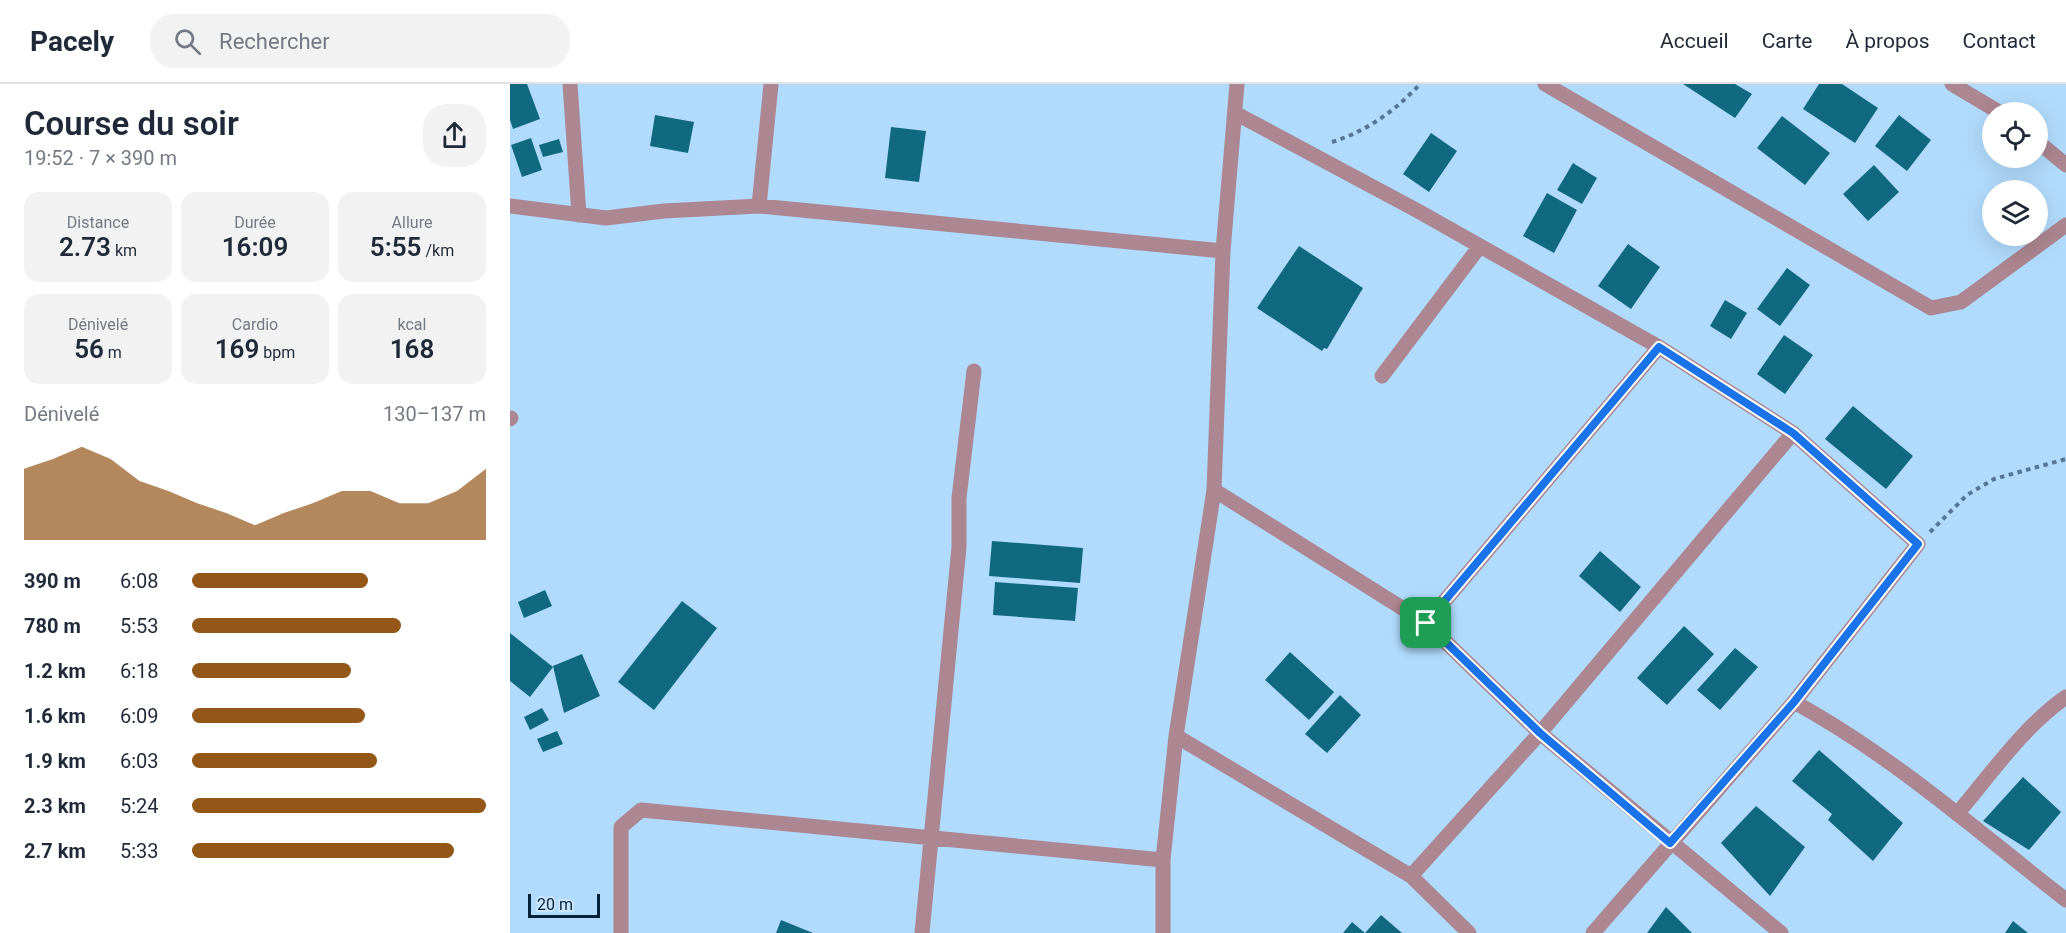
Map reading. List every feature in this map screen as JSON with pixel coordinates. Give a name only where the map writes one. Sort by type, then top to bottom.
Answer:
[{"type":"street","points":[[570,84],[579,215]]},
{"type":"street","points":[[759,206],[771,84]]},
{"type":"street","points":[[1163,933],[1163,860],[1176,736],[1214,490],[1223,251],[1237,84]]},
{"type":"street","points":[[1545,84],[1931,308],[1961,302],[2066,225]]},
{"type":"street","points":[[1952,84],[1982,102]]},
{"type":"street","points":[[1235,113],[1659,347],[1793,433],[1918,544],[1794,702],[1593,933]]},
{"type":"street","points":[[2048,150],[2066,165]]},
{"type":"street","points":[[510,206],[606,218],[664,211],[759,206],[1223,251]]},
{"type":"street","points":[[1382,376],[1479,246]]},
{"type":"street","points":[[1426,623],[1659,347]]},
{"type":"street","points":[[922,933],[959,547],[959,498],[974,371]]},
{"type":"street","points":[[1411,876],[1540,733],[1793,433]]},
{"type":"street","points":[[1214,490],[1426,623],[1540,733],[1781,933]]},
{"type":"street","points":[[1958,814],[2049,708],[2066,697]]},
{"type":"street","points":[[1794,702],[1852,735],[1911,776],[2066,900]]},
{"type":"street","points":[[1176,736],[1411,876],[1469,933]]},
{"type":"street","points":[[621,933],[621,827],[641,810],[1163,860]]},
{"type":"path","points":[[1305,150],[1371,126],[1404,101],[1420,84]]},
{"type":"path","points":[[1918,544],[1967,495],[1994,479],[2066,459]]},
{"type":"building","points":[[510,84],[527,84],[540,119],[513,129],[510,120]]},
{"type":"building","points":[[1683,84],[1735,84],[1752,94],[1735,118]]},
{"type":"building","points":[[1819,84],[1842,84],[1878,108],[1855,143],[1803,109]]},
{"type":"building","points":[[655,115],[694,122],[688,153],[650,146]]},
{"type":"building","points":[[1899,115],[1931,140],[1907,171],[1875,146]]},
{"type":"building","points":[[1782,116],[1830,153],[1805,185],[1757,148]]},
{"type":"building","points":[[891,127],[926,131],[919,182],[885,178]]},
{"type":"building","points":[[1431,133],[1457,151],[1429,192],[1403,174]]},
{"type":"building","points":[[531,138],[542,170],[522,177],[511,145]]},
{"type":"building","points":[[559,139],[563,152],[543,157],[539,145]]},
{"type":"building","points":[[1573,163],[1597,178],[1582,204],[1557,190]]},
{"type":"building","points":[[1874,165],[1899,192],[1868,221],[1843,194]]},
{"type":"building","points":[[1547,193],[1577,210],[1554,253],[1523,236]]},
{"type":"building","points":[[1628,244],[1660,267],[1631,309],[1598,286]]},
{"type":"building","points":[[1299,246],[1363,288],[1327,349],[1324,348],[1322,351],[1257,308]]},
{"type":"building","points":[[1787,268],[1810,285],[1780,326],[1757,309]]},
{"type":"building","points":[[1725,300],[1747,313],[1731,339],[1710,326]]},
{"type":"building","points":[[1784,335],[1813,355],[1785,394],[1757,374]]},
{"type":"building","points":[[1853,406],[1913,456],[1886,489],[1825,439]]},
{"type":"building","points":[[992,541],[1083,548],[1080,583],[989,576]]},
{"type":"building","points":[[1600,551],[1641,587],[1620,612],[1579,576]]},
{"type":"building","points":[[995,582],[1078,588],[1075,621],[993,615]]},
{"type":"building","points":[[545,590],[552,606],[524,618],[518,602]]},
{"type":"building","points":[[682,601],[717,628],[654,710],[618,682]]},
{"type":"building","points":[[1684,626],[1714,654],[1667,705],[1637,678]]},
{"type":"building","points":[[510,633],[553,667],[530,697],[510,681]]},
{"type":"building","points":[[1735,648],[1758,667],[1720,710],[1697,690]]},
{"type":"building","points":[[1290,652],[1334,692],[1309,720],[1265,680]]},
{"type":"building","points":[[582,654],[600,696],[564,713],[553,666]]},
{"type":"building","points":[[1340,695],[1361,715],[1327,753],[1305,734]]},
{"type":"building","points":[[542,708],[549,720],[530,730],[524,717]]},
{"type":"building","points":[[557,731],[563,744],[543,752],[537,739]]},
{"type":"building","points":[[1819,750],[1903,823],[1873,861],[1828,820],[1832,814],[1792,781]]},
{"type":"building","points":[[2023,777],[2061,812],[2029,850],[1983,821]]},
{"type":"building","points":[[1756,806],[1805,847],[1770,896],[1721,843]]},
{"type":"building","points":[[1666,907],[1692,933],[1647,933]]},
{"type":"building","points":[[1381,915],[1402,933],[1365,933]]},
{"type":"building","points":[[781,920],[813,933],[776,933]]},
{"type":"building","points":[[2013,921],[2028,933],[2005,933]]},
{"type":"building","points":[[1352,922],[1365,933],[1343,933]]},
{"type":"route","points":[[1659,347],[1793,433],[1918,544],[1794,702],[1670,843],[1540,733],[1426,623],[1659,347]]}]
